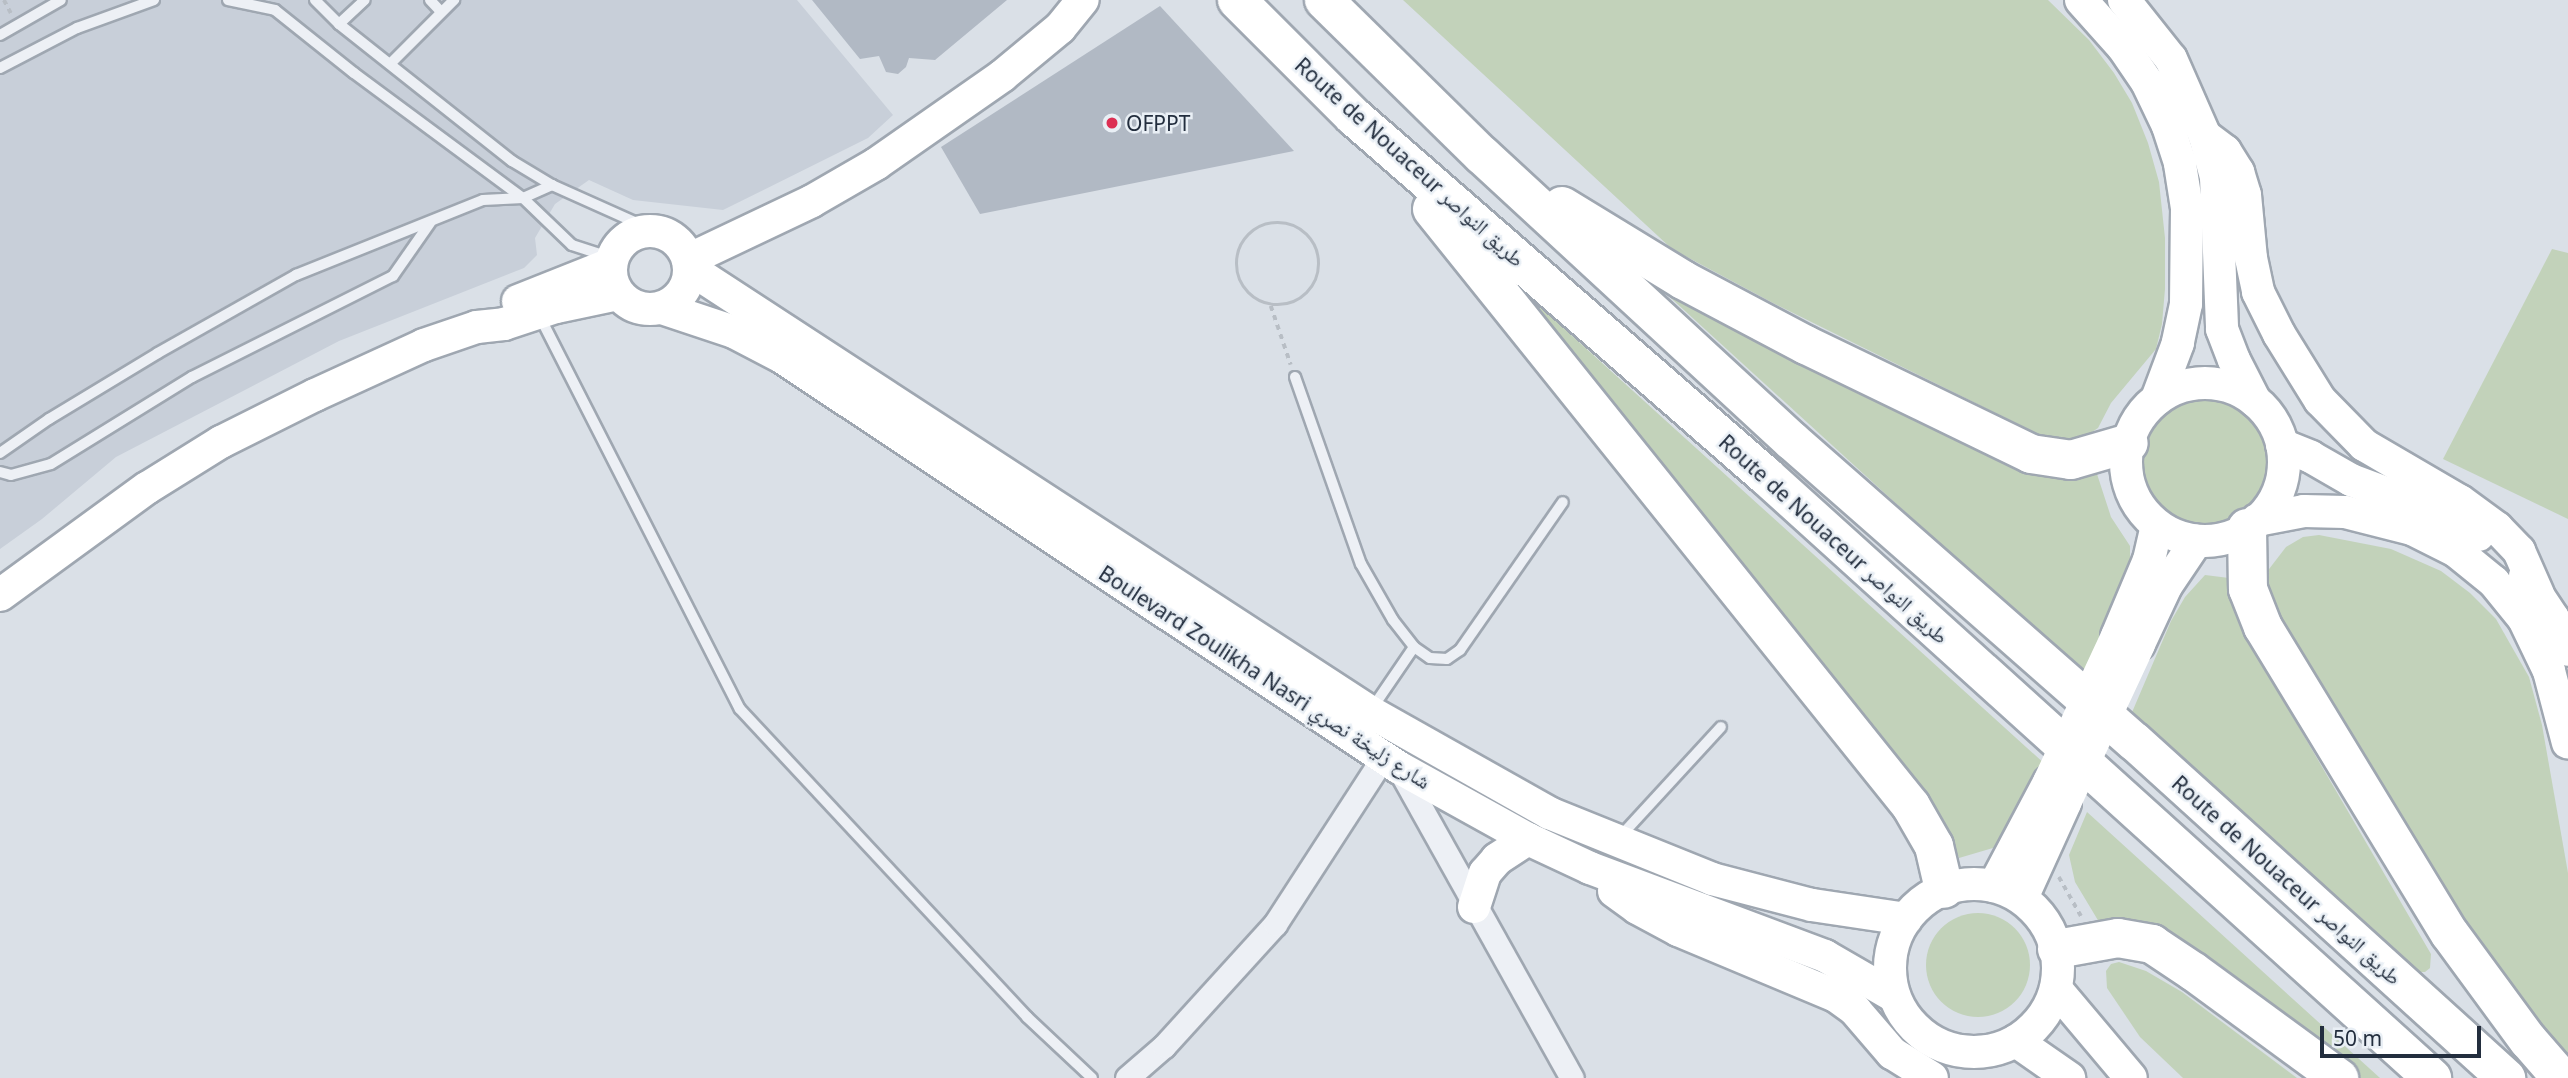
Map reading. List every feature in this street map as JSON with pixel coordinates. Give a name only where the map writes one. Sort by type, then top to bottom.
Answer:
[{"type":"highway","name":"Route de Nouaceur طريق النواصر","points":[[1237,0],[1353,116],[1766,476],[2432,1078]]},
{"type":"highway","name":"Route de Nouaceur طريق النواصر","points":[[1324,0],[1482,155],[1792,441],[2135,742],[2506,1078]]},
{"type":"highway","points":[[1353,116],[1565,372],[1911,806],[1934,846],[1944,889]]},
{"type":"highway","points":[[1482,155],[1683,280],[1806,345],[2031,454],[2071,460],[2129,443]]},
{"type":"highway","points":[[2252,524],[2248,589],[2263,627],[2449,934],[2519,1029],[2561,1078]]},
{"type":"highway","points":[[2057,949],[2118,938],[2152,944],[2339,1078]]},
{"type":"main road","points":[[0,595],[147,488],[221,442],[411,351],[477,327],[504,324],[539,313],[614,272],[630,236],[643,232],[676,249],[739,234],[812,201],[933,126],[1060,28],[1083,0]]},
{"type":"main road","points":[[2081,0],[2123,47],[2147,82],[2168,126],[2180,163],[2187,208],[2186,304],[2178,344],[2157,399]]},
{"type":"main road","points":[[2124,0],[2142,19],[2171,59],[2205,136],[2216,177],[2222,329],[2255,401],[2274,424],[2282,446],[2284,469],[2281,484],[2275,498],[2252,524]]},
{"type":"main road","points":[[2205,136],[2225,151],[2238,172],[2245,195],[2251,258],[2258,292],[2279,334],[2320,400],[2364,445],[2460,501],[2509,538],[2527,564],[2538,594],[2568,650]]},
{"type":"main road","points":[[663,308],[685,289],[676,249]]},
{"type":"main road","name":"Boulevard Zoulikha Nasri شارع زليخة نصري","points":[[676,249],[1370,712],[1549,813],[1712,879],[1825,907],[1906,919]]},
{"type":"main road","points":[[477,327],[499,309],[614,272]]},
{"type":"main road","name":"Boulevard Zoulikha Nasri شارع زليخة نصري","points":[[614,272],[635,307],[663,308],[734,331],[782,357],[1390,763],[1528,839],[1590,868],[1825,956],[1894,996]]},
{"type":"main road","points":[[2255,401],[2242,392],[2214,383],[2184,386],[2157,399],[2139,418],[2129,443],[2126,467],[2132,491],[2144,512],[2157,526],[2173,534],[2197,540],[2220,539],[2252,524],[2304,511],[2345,512],[2413,529],[2456,551],[2494,582],[2524,619],[2549,671],[2568,743]]},
{"type":"main road","points":[[2282,446],[2311,457],[2351,480],[2423,507],[2466,528],[2506,556],[2538,594]]},
{"type":"main road","points":[[2128,640],[2157,526]]},
{"type":"main road","points":[[2008,892],[2128,640],[2197,540]]},
{"type":"main road","points":[[2008,892],[2038,863],[2057,792]]},
{"type":"main road","points":[[1474,907],[1485,873],[1497,859],[1528,839]]},
{"type":"main road","points":[[1590,868],[1618,894],[1658,919],[1836,996],[1856,1010],[1892,1054],[1932,1078]]},
{"type":"main road","points":[[1969,884],[2008,892],[2044,921],[2057,949],[2056,989],[2047,1009],[2034,1027],[2017,1041],[1985,1052],[1952,1050],[1923,1035],[1910,1024],[1894,996],[1890,956],[1906,919],[1923,901],[1944,889],[1969,884]]},
{"type":"main road","points":[[2056,989],[2131,1078]]},
{"type":"main road","points":[[2017,1041],[2069,1078]]},
{"type":"street","points":[[1128,1078],[1164,1046],[1275,925],[1390,763],[1572,1078]]},
{"type":"lane","points":[[0,35],[61,0]]},
{"type":"lane","points":[[0,68],[77,28],[154,0]]},
{"type":"lane","points":[[228,0],[274,5],[354,73],[523,198],[572,245],[614,272]]},
{"type":"lane","points":[[315,0],[339,24],[512,161],[552,186],[676,249]]},
{"type":"lane","points":[[339,24],[365,0]]},
{"type":"lane","points":[[430,0],[441,12]]},
{"type":"lane","points":[[390,64],[454,0]]},
{"type":"lane","points":[[0,453],[125,372],[296,275],[483,201],[523,198],[552,186]]},
{"type":"lane","points":[[0,472],[11,475],[51,464],[191,377],[393,276],[431,223]]},
{"type":"lane","points":[[539,313],[740,709],[1027,1017],[1092,1078]]},
{"type":"lane","points":[[1296,377],[1361,564],[1393,620],[1414,647],[1430,658],[1438,660],[1454,656],[1563,502]]},
{"type":"lane","points":[[1370,712],[1414,647]]},
{"type":"lane","points":[[1617,841],[1721,727]]},
{"type":"path","points":[[1271,305],[1282,305],[1304,296],[1312,287],[1319,265],[1313,243],[1296,228],[1285,224],[1262,227],[1244,241],[1237,263],[1243,286],[1250,295],[1271,305],[1296,377]]},
{"type":"path","points":[[2038,863],[2055,871],[2085,924]]},
{"type":"shaded area","points":[[0,0],[797,0],[893,115],[868,138],[723,210],[633,200],[589,180],[555,204],[535,238],[537,255],[524,268],[339,341],[116,457],[42,519],[0,549]]},
{"type":"green space","points":[[1403,0],[2048,0],[2089,40],[2114,73],[2132,103],[2148,143],[2159,182],[2165,238],[2165,289],[2162,324],[2156,349],[2111,403],[2098,428],[2080,440],[2063,444],[2046,438],[1773,303],[1672,249]]},
{"type":"green space","points":[[2552,249],[2568,253],[2568,519],[2443,459]]},
{"type":"green space","points":[[1506,276],[2046,765],[2003,845],[1959,858],[1944,820]]},
{"type":"green space","points":[[1650,279],[2081,476],[2097,474],[2111,517],[2130,546],[2130,560],[2085,676]]},
{"type":"green space","points":[[2205,399],[2229,403],[2250,417],[2264,438],[2268,462],[2264,486],[2250,507],[2229,521],[2205,525],[2181,521],[2160,507],[2146,486],[2142,462],[2146,438],[2160,417],[2181,403]]},
{"type":"green space","points":[[2319,535],[2391,549],[2441,571],[2470,593],[2496,619],[2529,677],[2542,725],[2568,873],[2568,1068],[2384,811],[2267,594],[2266,573],[2286,547],[2303,537]]},
{"type":"green space","points":[[2205,575],[2229,578],[2233,606],[2240,626],[2431,954],[2430,968],[2425,972],[2416,972],[2130,717],[2171,621],[2185,597]]},
{"type":"green space","points":[[2087,812],[2380,1078],[2359,1078],[2162,937],[2099,922],[2075,882],[2069,855]]},
{"type":"green space","points":[[1978,913],[1998,917],[2015,928],[2026,945],[2030,965],[2026,985],[2015,1002],[1998,1013],[1978,1017],[1958,1013],[1941,1002],[1930,985],[1926,965],[1930,945],[1941,928],[1958,917]]},
{"type":"green space","points":[[2119,962],[2146,971],[2182,992],[2297,1078],[2183,1078],[2140,1037],[2107,988],[2106,971],[2111,964]]},
{"type":"building","points":[[812,0],[1007,0],[935,60],[909,58],[906,67],[898,74],[886,72],[879,56],[860,59]]},
{"type":"building","points":[[1160,6],[1294,151],[980,214],[941,147]]},
{"type":"place","name":"OFPPT","points":[[1112,123]]}]
